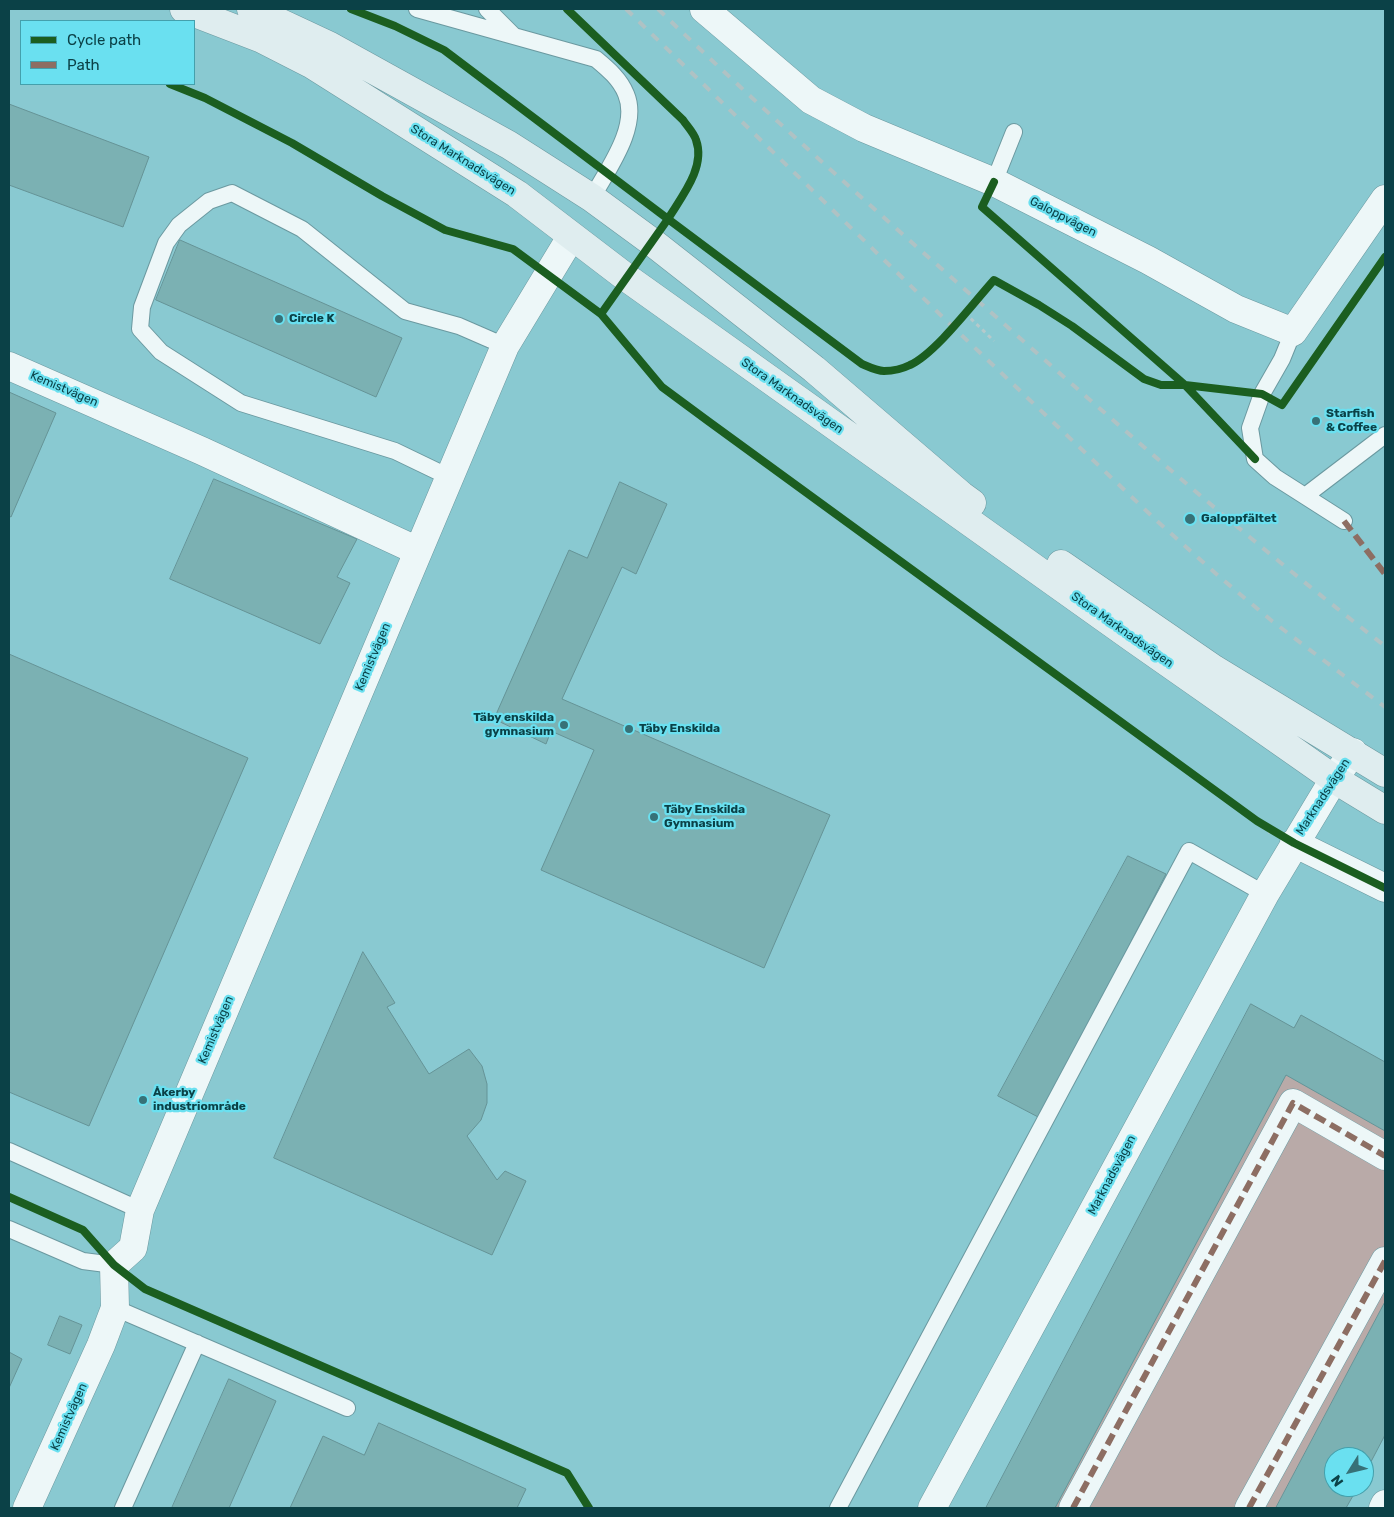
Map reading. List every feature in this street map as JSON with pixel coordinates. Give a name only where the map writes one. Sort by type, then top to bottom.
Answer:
[{"type":"street","name":"Stora Marknadsvägen","points":[[184,9],[262,40],[311,64],[517,194],[571,237],[683,318],[1334,779],[1385,810]]},
{"type":"street","name":"Stora Marknadsvägen","points":[[251,9],[330,46],[509,145],[592,198],[652,242],[814,369],[961,495],[1214,669],[1385,772]]},
{"type":"street","name":"Galoppvägen","points":[[704,9],[811,100],[864,128],[994,182],[1148,260],[1236,309],[1294,332]]},
{"type":"street","points":[[571,237],[592,198]]},
{"type":"street","points":[[1294,332],[1385,199]]},
{"type":"street","name":"Kemistvägen","points":[[33,1506],[115,1308],[114,1265],[133,1248],[140,1210],[504,346],[571,237]]},
{"type":"street","name":"Kemistvägen","points":[[9,366],[157,430],[418,551]]},
{"type":"street","name":"Marknadsvägen","points":[[932,1508],[1265,894],[1294,843],[1353,752]]},
{"type":"street","name":"Marknadsvägen","points":[[1294,843],[1385,888]]},
{"type":"street","points":[[1073,1508],[1293,1103],[1385,1156]]},
{"type":"street","points":[[1249,1508],[1385,1261]]},
{"type":"street","points":[[1383,1508],[1385,1504]]},
{"type":"lane","points":[[417,9],[596,59],[615,76],[627,95],[630,115],[625,138],[592,198]]},
{"type":"lane","points":[[487,9],[516,37]]},
{"type":"lane","points":[[994,182],[1014,132]]},
{"type":"lane","points":[[449,477],[395,451],[241,403],[161,352],[140,329],[142,307],[166,243],[179,225],[209,201],[232,193],[302,229],[405,311],[459,326],[504,346]]},
{"type":"lane","points":[[1294,332],[1282,359],[1262,394],[1250,428],[1255,459],[1275,477],[1344,521]]},
{"type":"lane","points":[[1305,496],[1385,435]]},
{"type":"lane","points":[[838,1508],[1189,851],[1265,894]]},
{"type":"lane","points":[[9,1151],[140,1210]]},
{"type":"lane","points":[[9,1229],[84,1261],[114,1265]]},
{"type":"lane","points":[[115,1308],[347,1408]]},
{"type":"lane","points":[[123,1508],[197,1344]]},
{"type":"path","points":[[965,312],[994,341]]},
{"type":"path","points":[[1249,815],[1294,843]]},
{"type":"shaded area","points":[[1286,1075],[1385,1131],[1385,1302],[1276,1508],[1055,1508]]},
{"type":"building","points":[[9,104],[149,157],[123,227],[9,185]]},
{"type":"building","name":"Circle K","points":[[180,240],[402,338],[376,397],[156,300]]},
{"type":"building","points":[[9,392],[56,413],[11,517],[9,516]]},
{"type":"building","points":[[214,479],[357,539],[337,577],[350,583],[320,644],[170,579]]},
{"type":"building","name":"Täby enskilda gymnasium","points":[[620,482],[667,504],[636,574],[622,567],[562,699],[830,815],[764,968],[541,870],[594,750],[551,731],[546,744],[494,719],[569,550],[587,558]]},
{"type":"building","points":[[9,654],[248,758],[89,1126],[9,1092]]},
{"type":"building","points":[[1128,856],[1166,874],[1040,1118],[998,1096]]},
{"type":"building","points":[[363,952],[395,1003],[387,1007],[429,1074],[469,1049],[482,1066],[487,1084],[487,1103],[481,1120],[467,1136],[497,1180],[505,1171],[526,1181],[492,1255],[274,1158]]},
{"type":"building","points":[[1251,1004],[1294,1028],[1301,1015],[1385,1062],[1385,1131],[1286,1075],[1055,1508],[986,1508]]},
{"type":"building","points":[[1385,1302],[1385,1435],[1374,1456],[1374,1447],[1324,1447],[1324,1497],[1352,1497],[1346,1508],[1276,1508]]},
{"type":"building","points":[[60,1316],[82,1325],[70,1354],[48,1345]]},
{"type":"building","points":[[9,1352],[22,1359],[9,1388]]},
{"type":"building","points":[[229,1379],[276,1401],[229,1508],[172,1508]]},
{"type":"building","points":[[379,1423],[526,1489],[517,1508],[290,1508],[323,1436],[364,1455]]},
{"type":"railway","points":[[626,9],[953,327],[1157,521],[1272,621],[1385,707]]},
{"type":"railway","points":[[658,9],[915,246],[1097,406],[1191,488],[1385,646]]},
{"type":"marked path","points":[[1344,521],[1385,574]]},
{"type":"marked path","points":[[1073,1508],[1293,1103],[1385,1156]]},
{"type":"marked path","points":[[1249,1508],[1385,1261]]},
{"type":"cycle path","points":[[351,9],[395,26],[444,50],[668,219],[686,191],[695,171],[698,160],[695,137],[683,120],[567,9]]},
{"type":"cycle path","points":[[172,85],[205,98],[292,143],[382,196],[445,230],[513,249],[601,314],[662,387],[708,421],[1257,821],[1294,843],[1385,888]]},
{"type":"cycle path","points":[[994,182],[982,207],[1185,385],[1255,459]]},
{"type":"cycle path","points":[[601,314],[668,219],[862,364],[876,370],[897,370],[920,359],[943,339],[994,280],[1072,326],[1144,379],[1161,385],[1185,385],[1262,394],[1282,405],[1385,257]]},
{"type":"cycle path","points":[[9,1197],[83,1230],[114,1265],[145,1289],[567,1473],[589,1508]]},
{"type":"place","name":"Circle K","points":[[279,319]]},
{"type":"place","name":"Starfish & Coffee","points":[[1316,421]]},
{"type":"place","name":"Galoppfältet","points":[[1190,519]]},
{"type":"place","name":"Täby enskilda gymnasium","points":[[564,725]]},
{"type":"place","name":"Täby Enskilda","points":[[629,729]]},
{"type":"place","name":"Täby Enskilda Gymnasium","points":[[654,817]]},
{"type":"place","name":"Åkerby industriområde","points":[[143,1100]]}]
